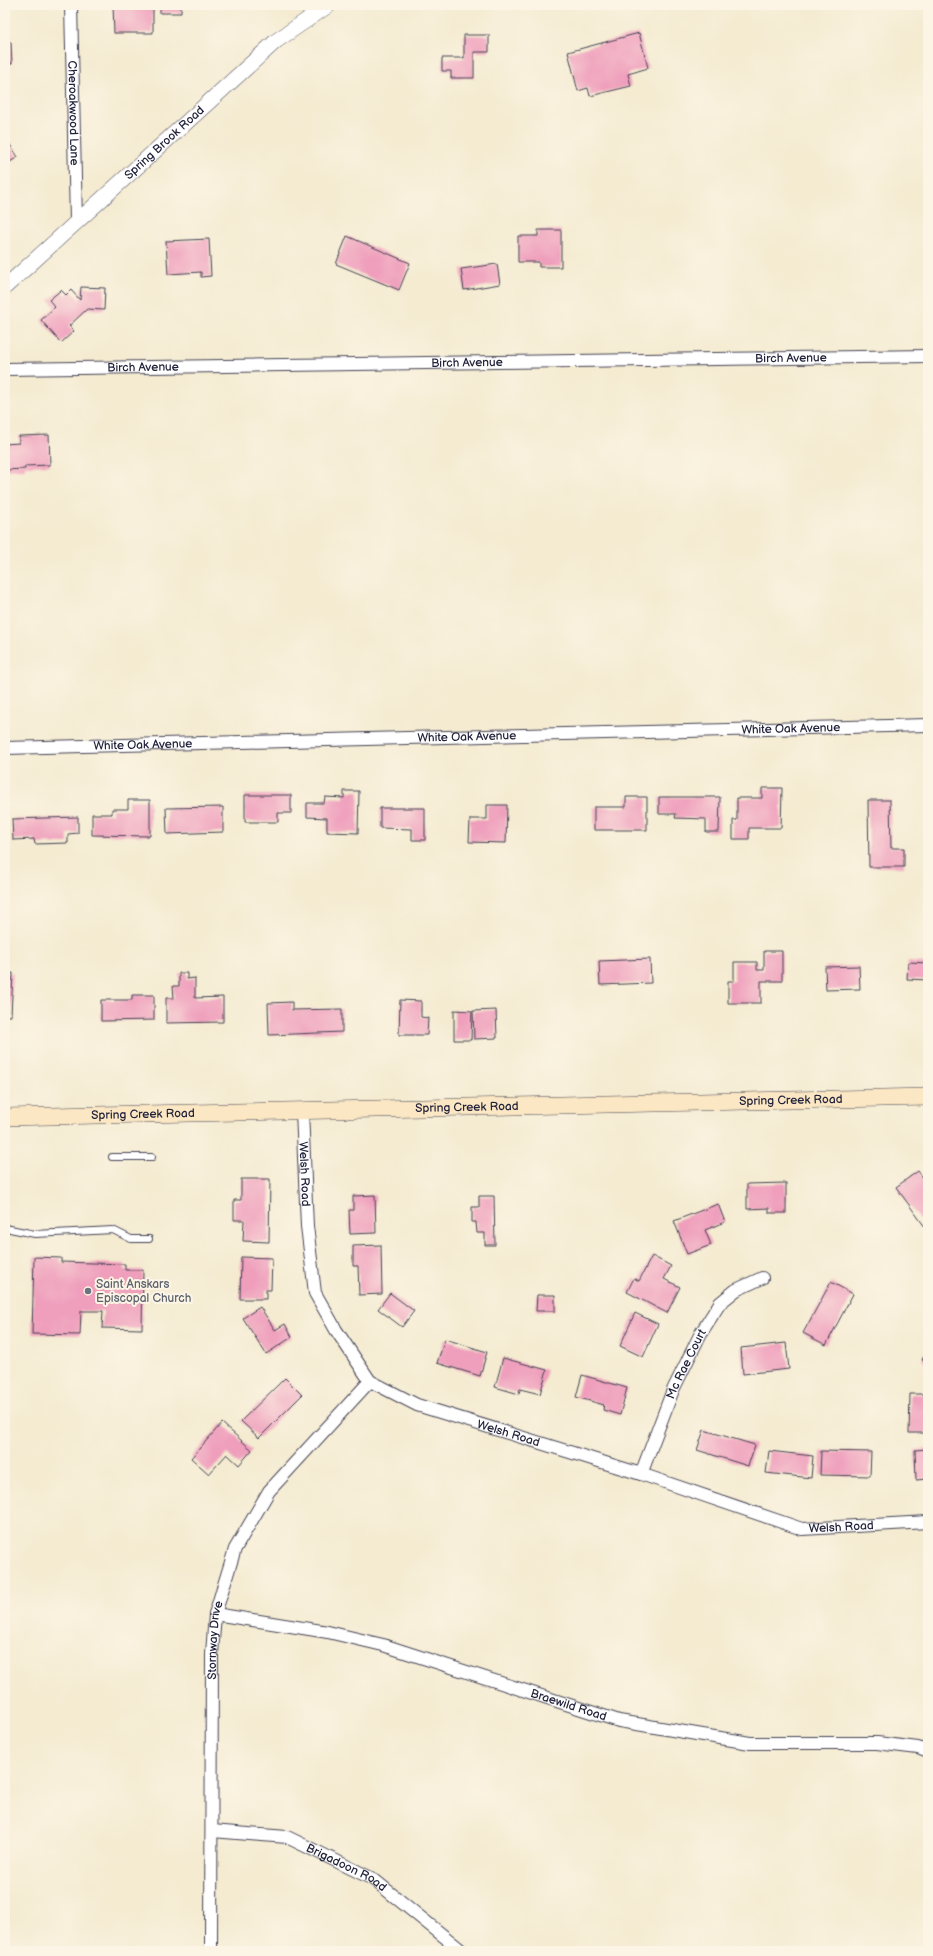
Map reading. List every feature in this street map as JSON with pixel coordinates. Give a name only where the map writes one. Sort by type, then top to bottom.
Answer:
[{"type":"main road","name":"Spring Creek Road","points":[[5,1117],[928,1097]]},
{"type":"street","name":"Cheroakwood Lane","points":[[70,5],[76,221]]},
{"type":"street","name":"Spring Brook Road","points":[[5,287],[276,41],[329,5]]},
{"type":"street","name":"Birch Avenue","points":[[5,369],[928,356]]},
{"type":"street","name":"White Oak Avenue","points":[[5,748],[928,725]]},
{"type":"street","name":"Welsh Road","points":[[302,1111],[307,1226],[315,1293],[336,1330],[370,1381],[417,1405],[641,1474],[802,1529],[928,1522]]},
{"type":"street","name":"Mc Rae Court","points":[[641,1474],[673,1390],[701,1333],[720,1303],[736,1290],[762,1278]]},
{"type":"street","name":"Stornway Drive","points":[[211,1951],[212,1654],[215,1614],[235,1549],[270,1491],[370,1381]]},
{"type":"street","name":"Braewild Road","points":[[215,1614],[328,1632],[383,1645],[619,1721],[750,1743],[877,1743],[918,1748],[928,1752]]},
{"type":"street","name":"Brigadoon Road","points":[[212,1831],[287,1837],[373,1879],[462,1951]]},
{"type":"lane","points":[[112,1157],[152,1157]]},
{"type":"lane","points":[[5,1228],[35,1234],[113,1230],[131,1239],[150,1239]]},
{"type":"building","points":[[113,5],[181,5],[181,13],[160,13],[160,8],[153,9],[153,33],[114,33]]},
{"type":"building","points":[[639,33],[648,68],[628,74],[631,86],[590,96],[588,88],[578,91],[568,52]]},
{"type":"building","points":[[464,35],[489,35],[489,52],[474,52],[474,78],[451,78],[451,71],[442,71],[442,58],[464,58]]},
{"type":"building","points":[[5,42],[11,42],[12,64],[5,64]]},
{"type":"building","points":[[5,137],[18,157],[5,165]]},
{"type":"building","points":[[538,230],[561,230],[561,267],[539,267],[539,262],[518,262],[518,236],[538,236]]},
{"type":"building","points":[[347,236],[410,263],[399,290],[336,264]]},
{"type":"building","points":[[209,239],[211,276],[201,277],[201,272],[168,274],[166,241]]},
{"type":"building","points":[[497,264],[500,284],[464,290],[461,269]]},
{"type":"building","points":[[81,287],[105,288],[104,310],[87,309],[69,326],[74,331],[61,343],[41,320],[55,307],[49,300],[61,290],[66,295],[71,290],[80,300]]},
{"type":"building","points":[[49,435],[50,465],[25,466],[25,469],[5,470],[5,444],[19,443],[19,436]]},
{"type":"building","points":[[762,788],[782,788],[781,828],[749,828],[749,839],[733,839],[733,820],[737,820],[737,798],[762,798]]},
{"type":"building","points":[[344,791],[359,791],[358,833],[327,832],[327,818],[307,817],[307,803],[324,803],[325,797],[344,798]]},
{"type":"building","points":[[245,795],[291,795],[291,813],[278,813],[278,822],[245,822]]},
{"type":"building","points":[[626,797],[647,797],[647,830],[594,830],[594,807],[626,807]]},
{"type":"building","points":[[659,797],[720,797],[719,832],[706,832],[706,819],[675,818],[676,814],[659,814]]},
{"type":"building","points":[[128,800],[150,800],[150,836],[92,835],[92,814],[112,814],[112,809],[128,809]]},
{"type":"building","points":[[868,800],[890,800],[891,848],[904,848],[904,867],[869,867]]},
{"type":"building","points":[[487,805],[507,805],[506,843],[469,842],[470,819],[487,819]]},
{"type":"building","points":[[223,807],[223,832],[167,834],[166,808]]},
{"type":"building","points":[[380,808],[425,808],[425,840],[412,840],[412,829],[380,828]]},
{"type":"building","points":[[78,817],[78,833],[68,834],[68,843],[35,844],[34,839],[13,840],[12,819]]},
{"type":"building","points":[[764,951],[782,951],[782,981],[761,981],[761,1003],[728,1003],[728,981],[734,981],[734,962],[757,962],[757,970],[764,970]]},
{"type":"building","points":[[650,959],[651,983],[600,985],[599,961]]},
{"type":"building","points":[[908,962],[928,963],[928,980],[907,979]]},
{"type":"building","points":[[859,966],[860,989],[826,990],[825,967]]},
{"type":"building","points":[[5,973],[13,973],[11,1016],[5,1016]]},
{"type":"building","points":[[179,973],[187,973],[187,979],[195,978],[195,998],[223,997],[223,1022],[166,1023],[166,998],[174,998],[173,986],[179,986]]},
{"type":"building","points":[[132,995],[154,995],[154,1020],[101,1021],[101,1000],[132,1000]]},
{"type":"building","points":[[400,1000],[421,1001],[421,1017],[428,1018],[427,1035],[399,1035]]},
{"type":"building","points":[[292,1002],[292,1010],[342,1009],[342,1032],[269,1035],[268,1003]]},
{"type":"building","points":[[454,1010],[472,1011],[471,1040],[454,1040]]},
{"type":"building","points":[[496,1010],[497,1038],[474,1039],[473,1011]]},
{"type":"building","points":[[918,1171],[928,1184],[928,1231],[896,1187]]},
{"type":"building","points":[[241,1179],[270,1179],[269,1242],[243,1241],[244,1220],[234,1220],[234,1200],[241,1200]]},
{"type":"building","points":[[786,1183],[786,1213],[769,1213],[769,1208],[747,1209],[747,1184]]},
{"type":"building","points":[[375,1195],[376,1233],[350,1234],[349,1210],[353,1210],[353,1196]]},
{"type":"building","points":[[479,1196],[494,1196],[495,1245],[485,1245],[485,1233],[477,1233],[476,1222],[472,1222],[472,1207],[479,1207]]},
{"type":"building","points":[[718,1204],[725,1222],[705,1230],[711,1245],[687,1254],[674,1221]]},
{"type":"building","points":[[381,1245],[382,1294],[359,1295],[358,1266],[353,1266],[353,1246]]},
{"type":"building","points":[[652,1256],[671,1266],[664,1279],[680,1287],[667,1313],[627,1292],[634,1278],[639,1281]]},
{"type":"building","name":"Saint Anskars Episcopal Church","points":[[34,1257],[61,1258],[61,1262],[125,1264],[125,1270],[143,1270],[142,1329],[102,1328],[103,1311],[81,1311],[80,1335],[32,1334]]},
{"type":"building","points":[[241,1257],[272,1258],[271,1290],[266,1290],[266,1299],[240,1299]]},
{"type":"building","points":[[831,1282],[853,1294],[826,1345],[803,1333]]},
{"type":"building","points":[[390,1293],[414,1311],[402,1327],[378,1309]]},
{"type":"building","points":[[537,1295],[555,1295],[555,1311],[536,1311]]},
{"type":"building","points":[[260,1307],[275,1330],[285,1324],[292,1337],[266,1354],[243,1318]]},
{"type":"building","points":[[635,1313],[658,1324],[643,1357],[620,1346]]},
{"type":"building","points":[[445,1339],[487,1352],[480,1376],[437,1363]]},
{"type":"building","points":[[786,1343],[789,1369],[743,1374],[741,1348]]},
{"type":"building","points":[[928,1348],[928,1364],[922,1360]]},
{"type":"building","points":[[503,1358],[547,1370],[540,1394],[520,1389],[519,1394],[495,1387]]},
{"type":"building","points":[[582,1375],[627,1388],[620,1415],[603,1410],[604,1405],[576,1397]]},
{"type":"building","points":[[285,1378],[302,1395],[259,1438],[241,1421]]},
{"type":"building","points":[[910,1394],[927,1394],[928,1433],[909,1433]]},
{"type":"building","points":[[222,1423],[252,1450],[239,1465],[227,1454],[209,1474],[191,1458]]},
{"type":"building","points":[[704,1430],[755,1445],[748,1466],[697,1450]]},
{"type":"building","points":[[928,1449],[928,1479],[916,1480],[915,1450]]},
{"type":"building","points":[[769,1451],[813,1456],[811,1478],[766,1473]]},
{"type":"building","points":[[821,1451],[871,1452],[870,1476],[820,1475]]},
{"type":"place","name":"Saint Anskars Episcopal Church","points":[[88,1291]]}]
